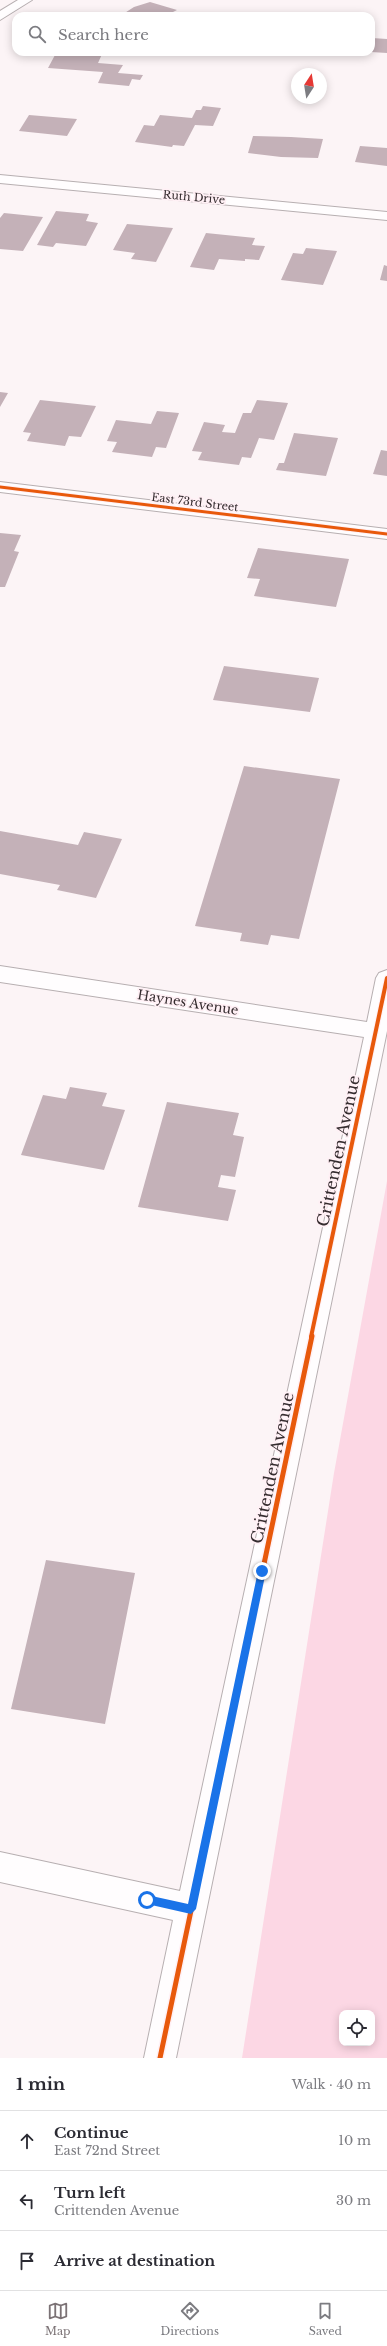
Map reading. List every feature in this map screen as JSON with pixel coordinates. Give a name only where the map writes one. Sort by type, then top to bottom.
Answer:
[{"type":"street","points":[[0,16],[26,0]]},
{"type":"street","name":"Ruth Drive","points":[[0,179],[387,216]]},
{"type":"street","name":"East 73rd Street","points":[[0,487],[387,534]]},
{"type":"street","name":"Haynes Avenue","points":[[0,974],[376,1031]]},
{"type":"street","name":"Crittenden Avenue","points":[[160,2058],[387,978]]},
{"type":"street","points":[[0,1867],[191,1909]]},
{"type":"shaded area","points":[[387,1181],[387,2058],[242,2058],[334,1473]]},
{"type":"building","points":[[150,2],[177,10],[173,12],[126,12],[134,7]]},
{"type":"building","points":[[375,38],[387,39],[387,53],[375,52]]},
{"type":"building","points":[[54,56],[101,56],[98,63],[123,65],[118,73],[143,75],[140,80],[132,79],[129,86],[98,83],[103,72],[48,68]]},
{"type":"building","points":[[203,106],[221,108],[213,126],[195,125],[184,146],[173,145],[172,147],[135,142],[144,125],[154,126],[160,115],[192,118],[196,110],[201,110]]},
{"type":"building","points":[[29,115],[77,119],[67,136],[19,131]]},
{"type":"building","points":[[253,136],[323,139],[318,158],[281,157],[248,153]]},
{"type":"building","points":[[360,146],[387,148],[387,166],[355,162]]},
{"type":"building","points":[[56,211],[89,214],[86,221],[98,223],[86,246],[56,243],[53,247],[37,245]]},
{"type":"building","points":[[4,213],[43,217],[23,251],[0,249],[0,218]]},
{"type":"building","points":[[127,224],[173,228],[156,262],[131,259],[135,253],[113,250]]},
{"type":"building","points":[[206,233],[255,238],[252,245],[265,246],[259,260],[245,259],[245,261],[219,259],[214,270],[190,267]]},
{"type":"building","points":[[306,248],[337,251],[323,285],[281,280],[293,253],[303,254]]},
{"type":"building","points":[[384,265],[387,266],[387,281],[380,280]]},
{"type":"building","points":[[0,392],[8,393],[0,407]]},
{"type":"building","points":[[40,400],[96,406],[81,437],[69,436],[65,446],[27,441],[31,433],[23,432]]},
{"type":"building","points":[[257,400],[288,403],[274,440],[259,438],[251,458],[242,457],[239,465],[198,460],[202,452],[192,451],[204,422],[225,425],[222,432],[235,433],[243,413],[251,413]]},
{"type":"building","points":[[157,411],[179,413],[166,448],[156,447],[152,457],[112,452],[117,442],[107,441],[116,420],[151,424]]},
{"type":"building","points":[[294,433],[338,438],[326,476],[276,470],[279,463],[284,463]]},
{"type":"building","points":[[381,450],[387,451],[387,476],[373,474]]},
{"type":"building","points":[[0,533],[21,535],[14,551],[19,552],[5,587],[0,587]]},
{"type":"building","points":[[258,548],[349,559],[336,607],[254,596],[260,579],[247,578]]},
{"type":"building","points":[[224,666],[319,678],[310,712],[213,700]]},
{"type":"building","points":[[244,766],[340,779],[299,939],[271,935],[268,945],[240,941],[242,933],[195,926]]},
{"type":"building","points":[[0,831],[78,845],[84,832],[122,839],[96,898],[57,890],[60,885],[0,874]]},
{"type":"building","points":[[70,1087],[107,1093],[102,1106],[125,1110],[104,1170],[21,1155],[43,1095],[66,1099]]},
{"type":"building","points":[[167,1102],[239,1113],[233,1135],[244,1137],[235,1177],[221,1175],[218,1187],[236,1190],[228,1221],[138,1207]]},
{"type":"building","points":[[46,1560],[135,1573],[105,1724],[11,1709]]},
{"type":"cycle path","points":[[0,487],[387,534]]},
{"type":"cycle path","points":[[160,2058],[387,978]]},
{"type":"route","points":[[147,1900],[191,1909],[262,1571]]}]
